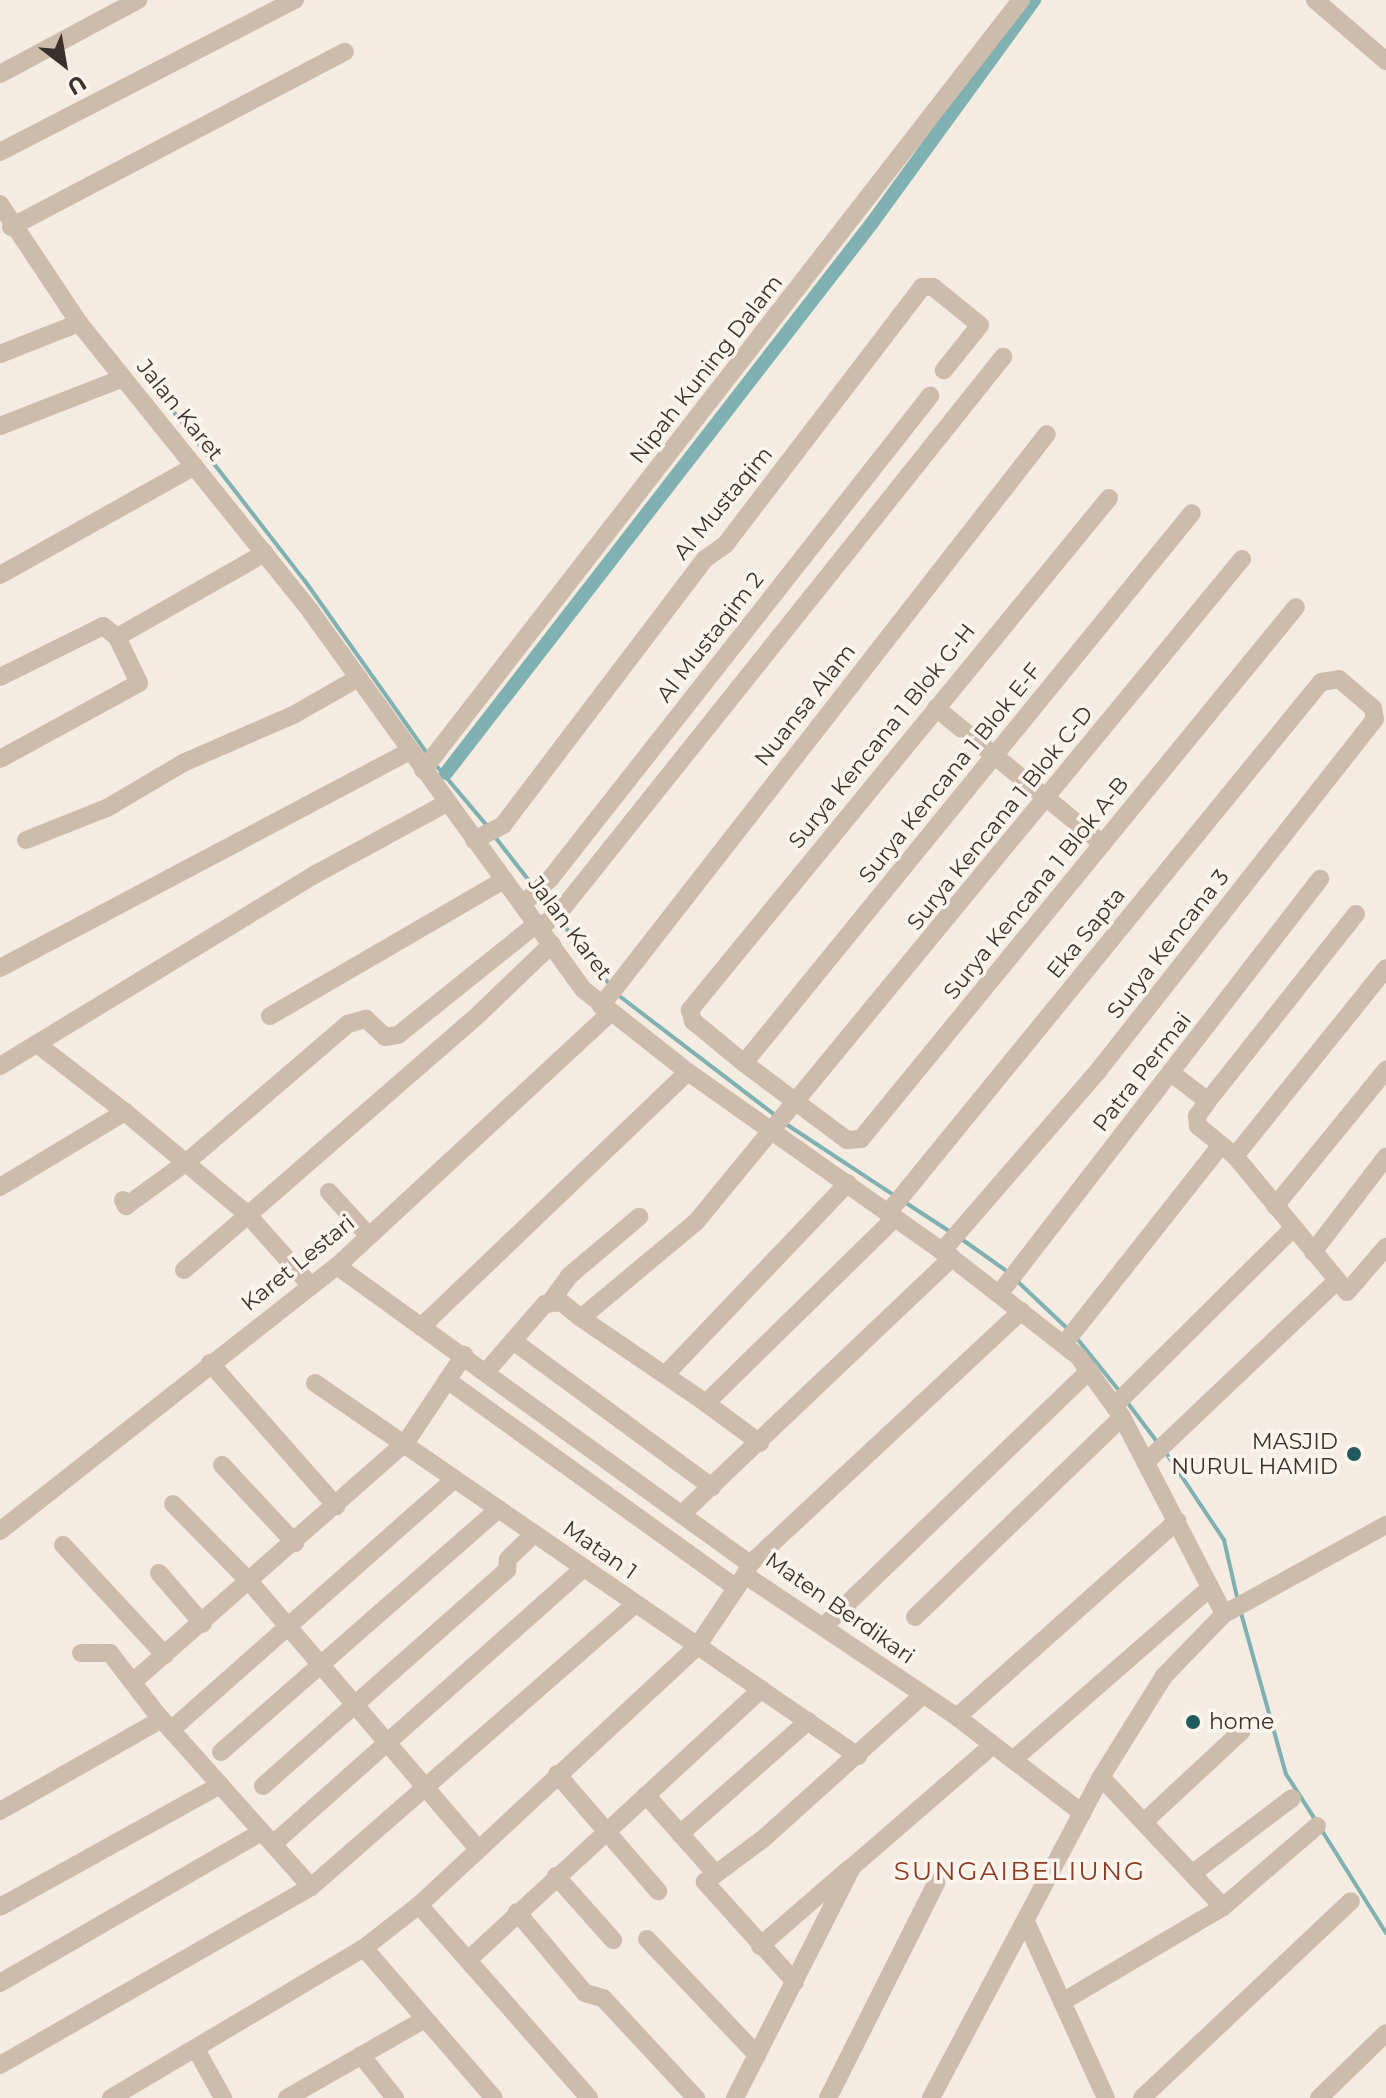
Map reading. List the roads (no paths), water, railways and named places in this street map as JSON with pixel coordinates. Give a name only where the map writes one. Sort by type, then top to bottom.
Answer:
[{"type":"street","points":[[0,74],[138,0]]},
{"type":"street","points":[[0,152],[295,0]]},
{"type":"street","name":"Nipah Kuning Dalam","points":[[425,768],[1021,0]]},
{"type":"street","points":[[1315,0],[1386,61]]},
{"type":"street","points":[[9,235],[345,52]]},
{"type":"street","name":"Jalan Karet","points":[[0,204],[9,235],[265,553],[504,880],[545,922],[552,944],[605,1007],[688,1072],[777,1128],[848,1183],[1002,1291],[1021,1311],[1066,1341],[1118,1408],[1151,1458],[1177,1521],[1225,1614]]},
{"type":"street","name":"Al Mustaqim","points":[[476,838],[503,825],[705,559],[725,545],[922,287],[933,287],[980,325],[944,370]]},
{"type":"street","points":[[0,354],[79,323]]},
{"type":"street","points":[[123,1200],[126,1206],[188,1161],[357,1018],[366,1019],[385,1037],[398,1035],[545,922],[1003,357]]},
{"type":"street","points":[[0,426],[123,378]]},
{"type":"street","name":"Al Mustaqim 2","points":[[527,901],[550,879],[930,396]]},
{"type":"street","name":"Nuansa Alam","points":[[605,1007],[623,978],[1047,434]]},
{"type":"street","points":[[0,575],[195,466]]},
{"type":"street","name":"Surya Kencana 1 Blok G-H","points":[[692,1006],[1109,498]]},
{"type":"street","name":"Surya Kencana 1 Blok E-F","points":[[744,1063],[1192,513]]},
{"type":"street","points":[[117,637],[265,553]]},
{"type":"street","name":"Surya Kencana 1 Blok C-D","points":[[581,1318],[696,1222],[797,1104],[1242,559]]},
{"type":"street","name":"Surya Kencana 1 Blok A-B","points":[[692,1006],[693,1021],[744,1063],[847,1140],[861,1139],[1296,607]]},
{"type":"street","points":[[0,677],[98,626],[117,637],[139,677],[136,687],[0,759]]},
{"type":"street","points":[[26,840],[107,808],[183,763],[273,724],[358,678]]},
{"type":"street","name":"Surya Kencana 3","points":[[683,1513],[760,1443],[947,1251],[965,1225],[1099,1070],[1375,719],[1373,708],[1339,679],[1321,682]]},
{"type":"street","name":"Eka Sapta","points":[[706,1403],[892,1213],[1321,682]]},
{"type":"street","points":[[936,708],[1103,844]]},
{"type":"street","points":[[0,968],[410,751]]},
{"type":"street","points":[[0,1066],[316,874],[447,803]]},
{"type":"street","name":"Patra Permai","points":[[1002,1291],[1320,879]]},
{"type":"street","points":[[270,1016],[504,880]]},
{"type":"street","points":[[1356,914],[1208,1101],[1196,1121],[1228,1151],[1337,1281],[1351,1291],[1386,1247]]},
{"type":"street","points":[[184,1270],[479,1014],[552,944]]},
{"type":"street","points":[[1066,1341],[1386,968]]},
{"type":"street","name":"Karet Lestari","points":[[0,1531],[337,1266],[605,1007]]},
{"type":"street","points":[[37,1044],[188,1161],[248,1215],[311,1286]]},
{"type":"street","points":[[1275,1206],[1386,1070]]},
{"type":"street","points":[[421,1327],[688,1072]]},
{"type":"street","points":[[1171,1073],[1208,1101]]},
{"type":"street","points":[[0,1187],[125,1112]]},
{"type":"street","points":[[1313,1252],[1386,1157]]},
{"type":"street","points":[[665,1375],[848,1183]]},
{"type":"street","points":[[329,1192],[369,1236]]},
{"type":"street","points":[[486,1372],[551,1301],[569,1276],[639,1217]]},
{"type":"street","points":[[915,1617],[1118,1408],[1135,1384],[1293,1228]]},
{"type":"street","name":"Maten Berdikari","points":[[337,1266],[683,1513],[743,1576],[824,1626],[922,1696],[957,1717],[1082,1813]]},
{"type":"street","points":[[1151,1458],[1337,1281]]},
{"type":"street","points":[[551,1301],[665,1375],[760,1443]]},
{"type":"street","points":[[111,2098],[197,2051],[364,1948],[419,1905],[696,1648],[743,1576],[1021,1311]]},
{"type":"street","points":[[513,1341],[712,1487]]},
{"type":"street","points":[[134,1681],[203,1624],[406,1442],[464,1355]]},
{"type":"street","points":[[210,1363],[336,1506]]},
{"type":"street","points":[[824,1626],[1090,1370]]},
{"type":"street","points":[[447,1380],[743,1576]]},
{"type":"street","name":"Matan 1","points":[[315,1383],[406,1442],[696,1648],[762,1689],[858,1756]]},
{"type":"street","points":[[222,1465],[295,1543]]},
{"type":"street","points":[[0,1811],[167,1725],[288,1631],[455,1479]]},
{"type":"street","points":[[173,1504],[250,1582],[288,1631],[477,1848]]},
{"type":"street","points":[[221,1752],[499,1509]]},
{"type":"street","points":[[957,1717],[1177,1521]]},
{"type":"street","points":[[931,2098],[1101,1777],[1164,1676],[1225,1614],[1386,1525]]},
{"type":"street","points":[[263,1786],[507,1570],[508,1559],[534,1534]]},
{"type":"street","points":[[63,1545],[165,1655]]},
{"type":"street","points":[[0,1983],[268,1838],[386,1743],[584,1568]]},
{"type":"street","points":[[159,1573],[203,1624]]},
{"type":"street","points":[[1014,1759],[1210,1588]]},
{"type":"street","points":[[0,2065],[311,1887],[635,1604]]},
{"type":"street","points":[[81,1653],[110,1653],[167,1725],[311,1887]]},
{"type":"street","points":[[469,1959],[762,1689]]},
{"type":"street","points":[[795,1982],[705,1882],[858,1756],[922,1696]]},
{"type":"street","points":[[680,1834],[808,1721]]},
{"type":"street","points":[[1145,1821],[1242,1731]]},
{"type":"street","points":[[760,1946],[993,1745]]},
{"type":"street","points":[[557,1774],[658,1891]]},
{"type":"street","points":[[1101,1777],[1223,1907]]},
{"type":"street","points":[[0,1907],[220,1785]]},
{"type":"street","points":[[646,1795],[715,1873]]},
{"type":"street","points":[[1193,1873],[1292,1798]]},
{"type":"street","points":[[1062,2002],[1223,1907],[1317,1826]]},
{"type":"street","points":[[735,2098],[852,1867]]},
{"type":"street","points":[[556,1876],[613,1940]]},
{"type":"street","points":[[828,2098],[936,1883]]},
{"type":"street","points":[[1142,2098],[1351,1901]]},
{"type":"street","points":[[419,1905],[589,2098]]},
{"type":"street","points":[[517,1912],[585,1993],[603,1998],[696,2098]]},
{"type":"street","points":[[1026,1922],[1106,2098]]},
{"type":"street","points":[[647,1939],[757,2055]]},
{"type":"street","points":[[364,1948],[494,2098]]},
{"type":"street","points":[[292,2097],[425,2019]]},
{"type":"street","points":[[1319,2098],[1386,2033]]},
{"type":"street","points":[[197,2051],[223,2098]]},
{"type":"street","points":[[361,2055],[395,2098]]},
{"type":"waterway","points":[[446,773],[872,223],[1034,0]]},
{"type":"waterway","points":[[173,411],[305,581],[429,756]]},
{"type":"waterway","points":[[434,763],[488,827]]},
{"type":"waterway","points":[[495,837],[534,887]]},
{"type":"waterway","points":[[539,894],[554,912]]},
{"type":"waterway","points":[[559,919],[610,985]]},
{"type":"waterway","points":[[618,995],[776,1116]]},
{"type":"waterway","points":[[786,1124],[895,1196]]},
{"type":"waterway","points":[[903,1201],[952,1233]]},
{"type":"waterway","points":[[960,1238],[1008,1272]]},
{"type":"waterway","points":[[1017,1281],[1069,1330]]},
{"type":"waterway","points":[[1075,1336],[1120,1392]]},
{"type":"waterway","points":[[1127,1402],[1158,1443]]},
{"type":"waterway","points":[[1166,1453],[1224,1540],[1238,1601]]},
{"type":"waterway","points":[[1241,1613],[1286,1774],[1316,1821]]},
{"type":"waterway","points":[[1321,1829],[1386,1933]]},
{"type":"place","name":"MASJID NURUL HAMID","points":[[1354,1454]]},
{"type":"place","name":"home","points":[[1193,1722]]},
{"type":"district","name":"SUNGAIBELIUNG","points":[[1020,1872]]}]
